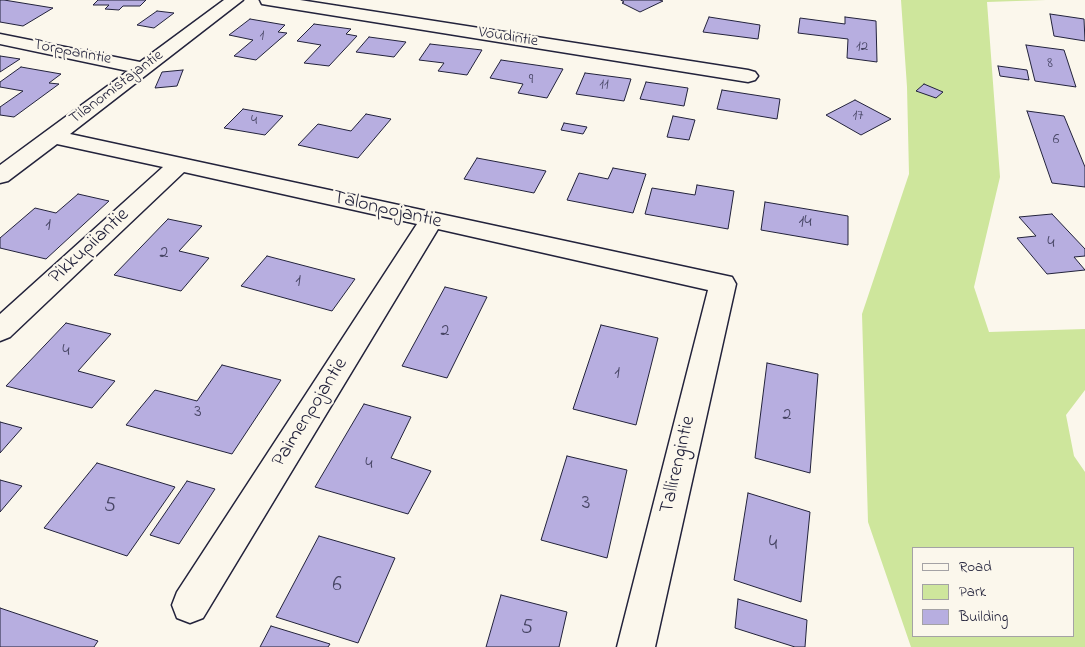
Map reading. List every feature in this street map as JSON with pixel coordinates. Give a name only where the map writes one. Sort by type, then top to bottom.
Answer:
[{"type":"street","name":"Tilanomistajantie","points":[[0,176],[234,0]]},
{"type":"street","name":"Voudintie","points":[[268,0],[748,76]]},
{"type":"street","name":"Torpparintie","points":[[0,40],[143,68]]},
{"type":"street","name":"Talonpojantie","points":[[52,136],[722,284]]},
{"type":"street","name":"Pikkupiiantie","points":[[0,330],[179,164]]},
{"type":"street","name":"Paimenpojantie","points":[[190,605],[431,221]]},
{"type":"street","name":"Tallirengintie","points":[[636,647],[722,284]]},
{"type":"green space","points":[[901,0],[1046,0],[987,2],[1000,177],[974,287],[989,332],[1085,329],[1085,390],[1066,415],[1074,456],[1085,472],[1085,647],[911,647],[868,522],[862,314],[909,174],[907,87]]},
{"type":"building","points":[[0,0],[53,8],[23,26],[0,22]]},
{"type":"building","points":[[98,0],[146,0],[140,6],[123,6],[119,10],[105,9],[109,5],[93,5]]},
{"type":"building","points":[[621,0],[663,1],[640,12],[622,3],[624,2]]},
{"type":"building","points":[[157,11],[174,13],[154,28],[137,25]]},
{"type":"building","points":[[1050,14],[1084,19],[1085,41],[1054,36]]},
{"type":"building","points":[[709,17],[760,25],[758,39],[703,32]]},
{"type":"building","points":[[845,17],[876,21],[877,62],[847,58],[848,39],[798,33],[800,18],[845,24]]},
{"type":"building","points":[[250,19],[285,25],[278,32],[287,33],[256,60],[234,56],[253,40],[229,35]]},
{"type":"building","points":[[314,24],[351,29],[346,34],[357,36],[329,66],[304,63],[321,45],[297,41]]},
{"type":"building","points":[[369,37],[406,42],[394,57],[356,52]]},
{"type":"building","points":[[430,44],[482,50],[467,75],[438,71],[444,63],[419,60]]},
{"type":"building","points":[[1026,45],[1064,50],[1076,87],[1035,81]]},
{"type":"building","points":[[0,56],[20,59],[0,72]]},
{"type":"building","points":[[501,60],[563,69],[547,98],[518,93],[523,84],[490,78]]},
{"type":"building","points":[[998,66],[1027,70],[1029,80],[1000,76]]},
{"type":"building","points":[[21,67],[61,74],[49,83],[59,84],[14,117],[0,115],[0,107],[23,91],[0,87],[0,82]]},
{"type":"building","points":[[183,70],[177,86],[155,88],[162,72]]},
{"type":"building","points":[[585,73],[631,79],[624,101],[576,94]]},
{"type":"building","points":[[646,82],[688,88],[684,106],[640,99]]},
{"type":"building","points":[[924,84],[943,92],[936,98],[916,91]]},
{"type":"building","points":[[722,90],[780,99],[777,119],[717,109]]},
{"type":"building","points":[[855,100],[891,119],[861,135],[826,115]]},
{"type":"building","points":[[243,109],[283,116],[265,135],[224,128]]},
{"type":"building","points":[[1027,111],[1064,116],[1085,167],[1085,187],[1052,183]]},
{"type":"building","points":[[366,114],[391,119],[358,158],[298,145],[318,124],[351,131]]},
{"type":"building","points":[[673,116],[695,120],[689,140],[667,137]]},
{"type":"building","points":[[564,123],[587,127],[583,134],[561,130]]},
{"type":"building","points":[[477,158],[546,171],[534,193],[464,179]]},
{"type":"building","points":[[613,168],[646,174],[633,213],[567,200],[579,173],[608,179]]},
{"type":"building","points":[[697,185],[734,191],[728,229],[645,214],[652,188],[695,195]]},
{"type":"building","points":[[78,194],[109,201],[46,259],[0,248],[0,238],[35,208],[56,213]]},
{"type":"building","points":[[765,202],[848,216],[848,245],[761,230]]},
{"type":"building","points":[[1052,214],[1085,249],[1085,256],[1074,257],[1085,270],[1047,274],[1017,238],[1036,236],[1019,217]]},
{"type":"building","points":[[168,219],[202,226],[179,251],[209,258],[181,291],[114,275]]},
{"type":"building","points":[[267,256],[355,279],[332,311],[241,286]]},
{"type":"building","points":[[445,287],[487,297],[447,378],[402,366]]},
{"type":"building","points":[[66,323],[111,334],[78,371],[115,381],[92,408],[6,386]]},
{"type":"building","points":[[601,325],[658,338],[636,425],[573,409]]},
{"type":"building","points":[[767,363],[818,374],[810,473],[755,458]]},
{"type":"building","points":[[222,365],[281,380],[232,454],[126,425],[155,390],[197,401]]},
{"type":"building","points":[[364,404],[411,417],[391,458],[431,471],[408,514],[315,487]]},
{"type":"building","points":[[0,422],[22,428],[0,453]]},
{"type":"building","points":[[567,456],[627,470],[607,558],[541,540]]},
{"type":"building","points":[[97,463],[175,487],[127,556],[44,528]]},
{"type":"building","points":[[0,480],[22,486],[0,512]]},
{"type":"building","points":[[187,481],[215,489],[179,544],[150,535]]},
{"type":"building","points":[[748,493],[810,512],[801,602],[734,580]]},
{"type":"building","points":[[319,536],[395,558],[358,643],[276,617]]},
{"type":"building","points":[[501,595],[567,612],[559,647],[486,647]]},
{"type":"building","points":[[738,599],[807,620],[805,647],[795,647],[735,628]]},
{"type":"building","points":[[0,608],[98,641],[94,647],[0,647]]},
{"type":"building","points":[[271,626],[330,644],[328,647],[260,647]]}]
